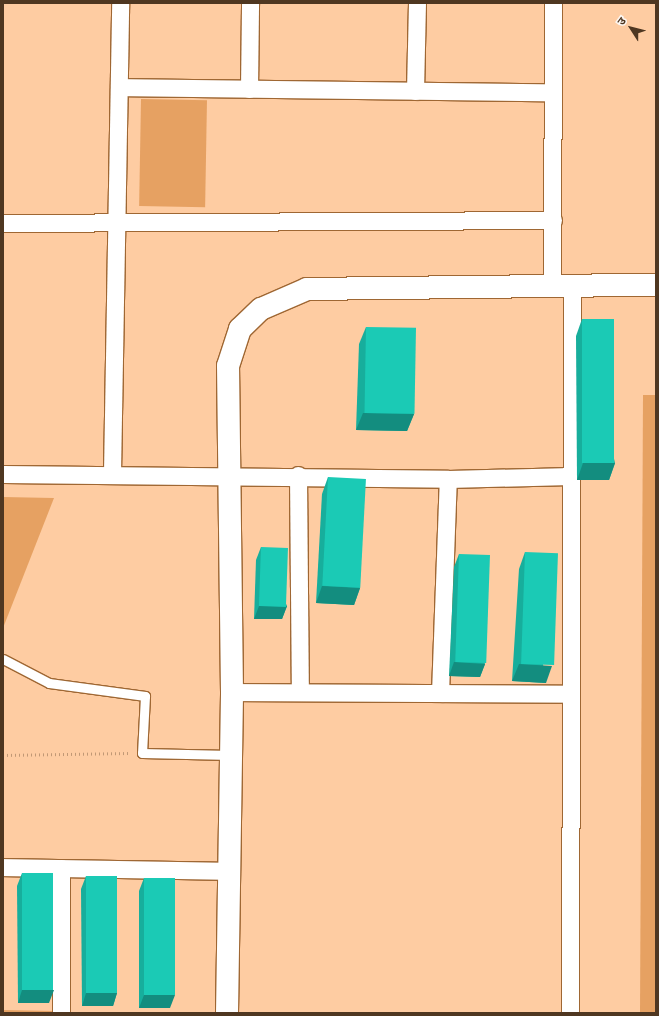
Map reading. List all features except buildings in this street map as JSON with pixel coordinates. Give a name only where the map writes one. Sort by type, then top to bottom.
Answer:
[{"type":"street","points":[[112,474],[120,3]]},
{"type":"street","points":[[250,3],[250,89]]},
{"type":"street","points":[[415,91],[416,3]]},
{"type":"street","points":[[553,3],[552,220],[562,286],[570,476],[570,1013]]},
{"type":"street","points":[[119,86],[553,92]]},
{"type":"street","points":[[3,223],[552,220]]},
{"type":"street","points":[[227,1013],[228,870],[232,692],[228,366],[240,330],[261,309],[307,289],[656,285]]},
{"type":"street","points":[[3,474],[298,475],[448,479],[570,476]]},
{"type":"street","points":[[298,475],[300,690]]},
{"type":"street","points":[[440,693],[448,479]]},
{"type":"street","points":[[232,692],[300,690],[570,694]]},
{"type":"street","points":[[3,867],[228,870]]},
{"type":"street","points":[[61,868],[61,1013]]},
{"type":"lane","points":[[3,659],[49,683],[145,696],[142,753],[231,755]]},
{"type":"path","points":[[3,756],[142,753]]},
{"type":"shaded area","points":[[141,99],[207,100],[205,207],[139,206]]},
{"type":"shaded area","points":[[643,395],[656,395],[656,1013],[640,1013]]},
{"type":"shaded area","points":[[3,497],[54,498],[3,628]]},
{"type":"shaded area","points":[[3,1010],[54,1011],[54,1013],[3,1013]]}]
